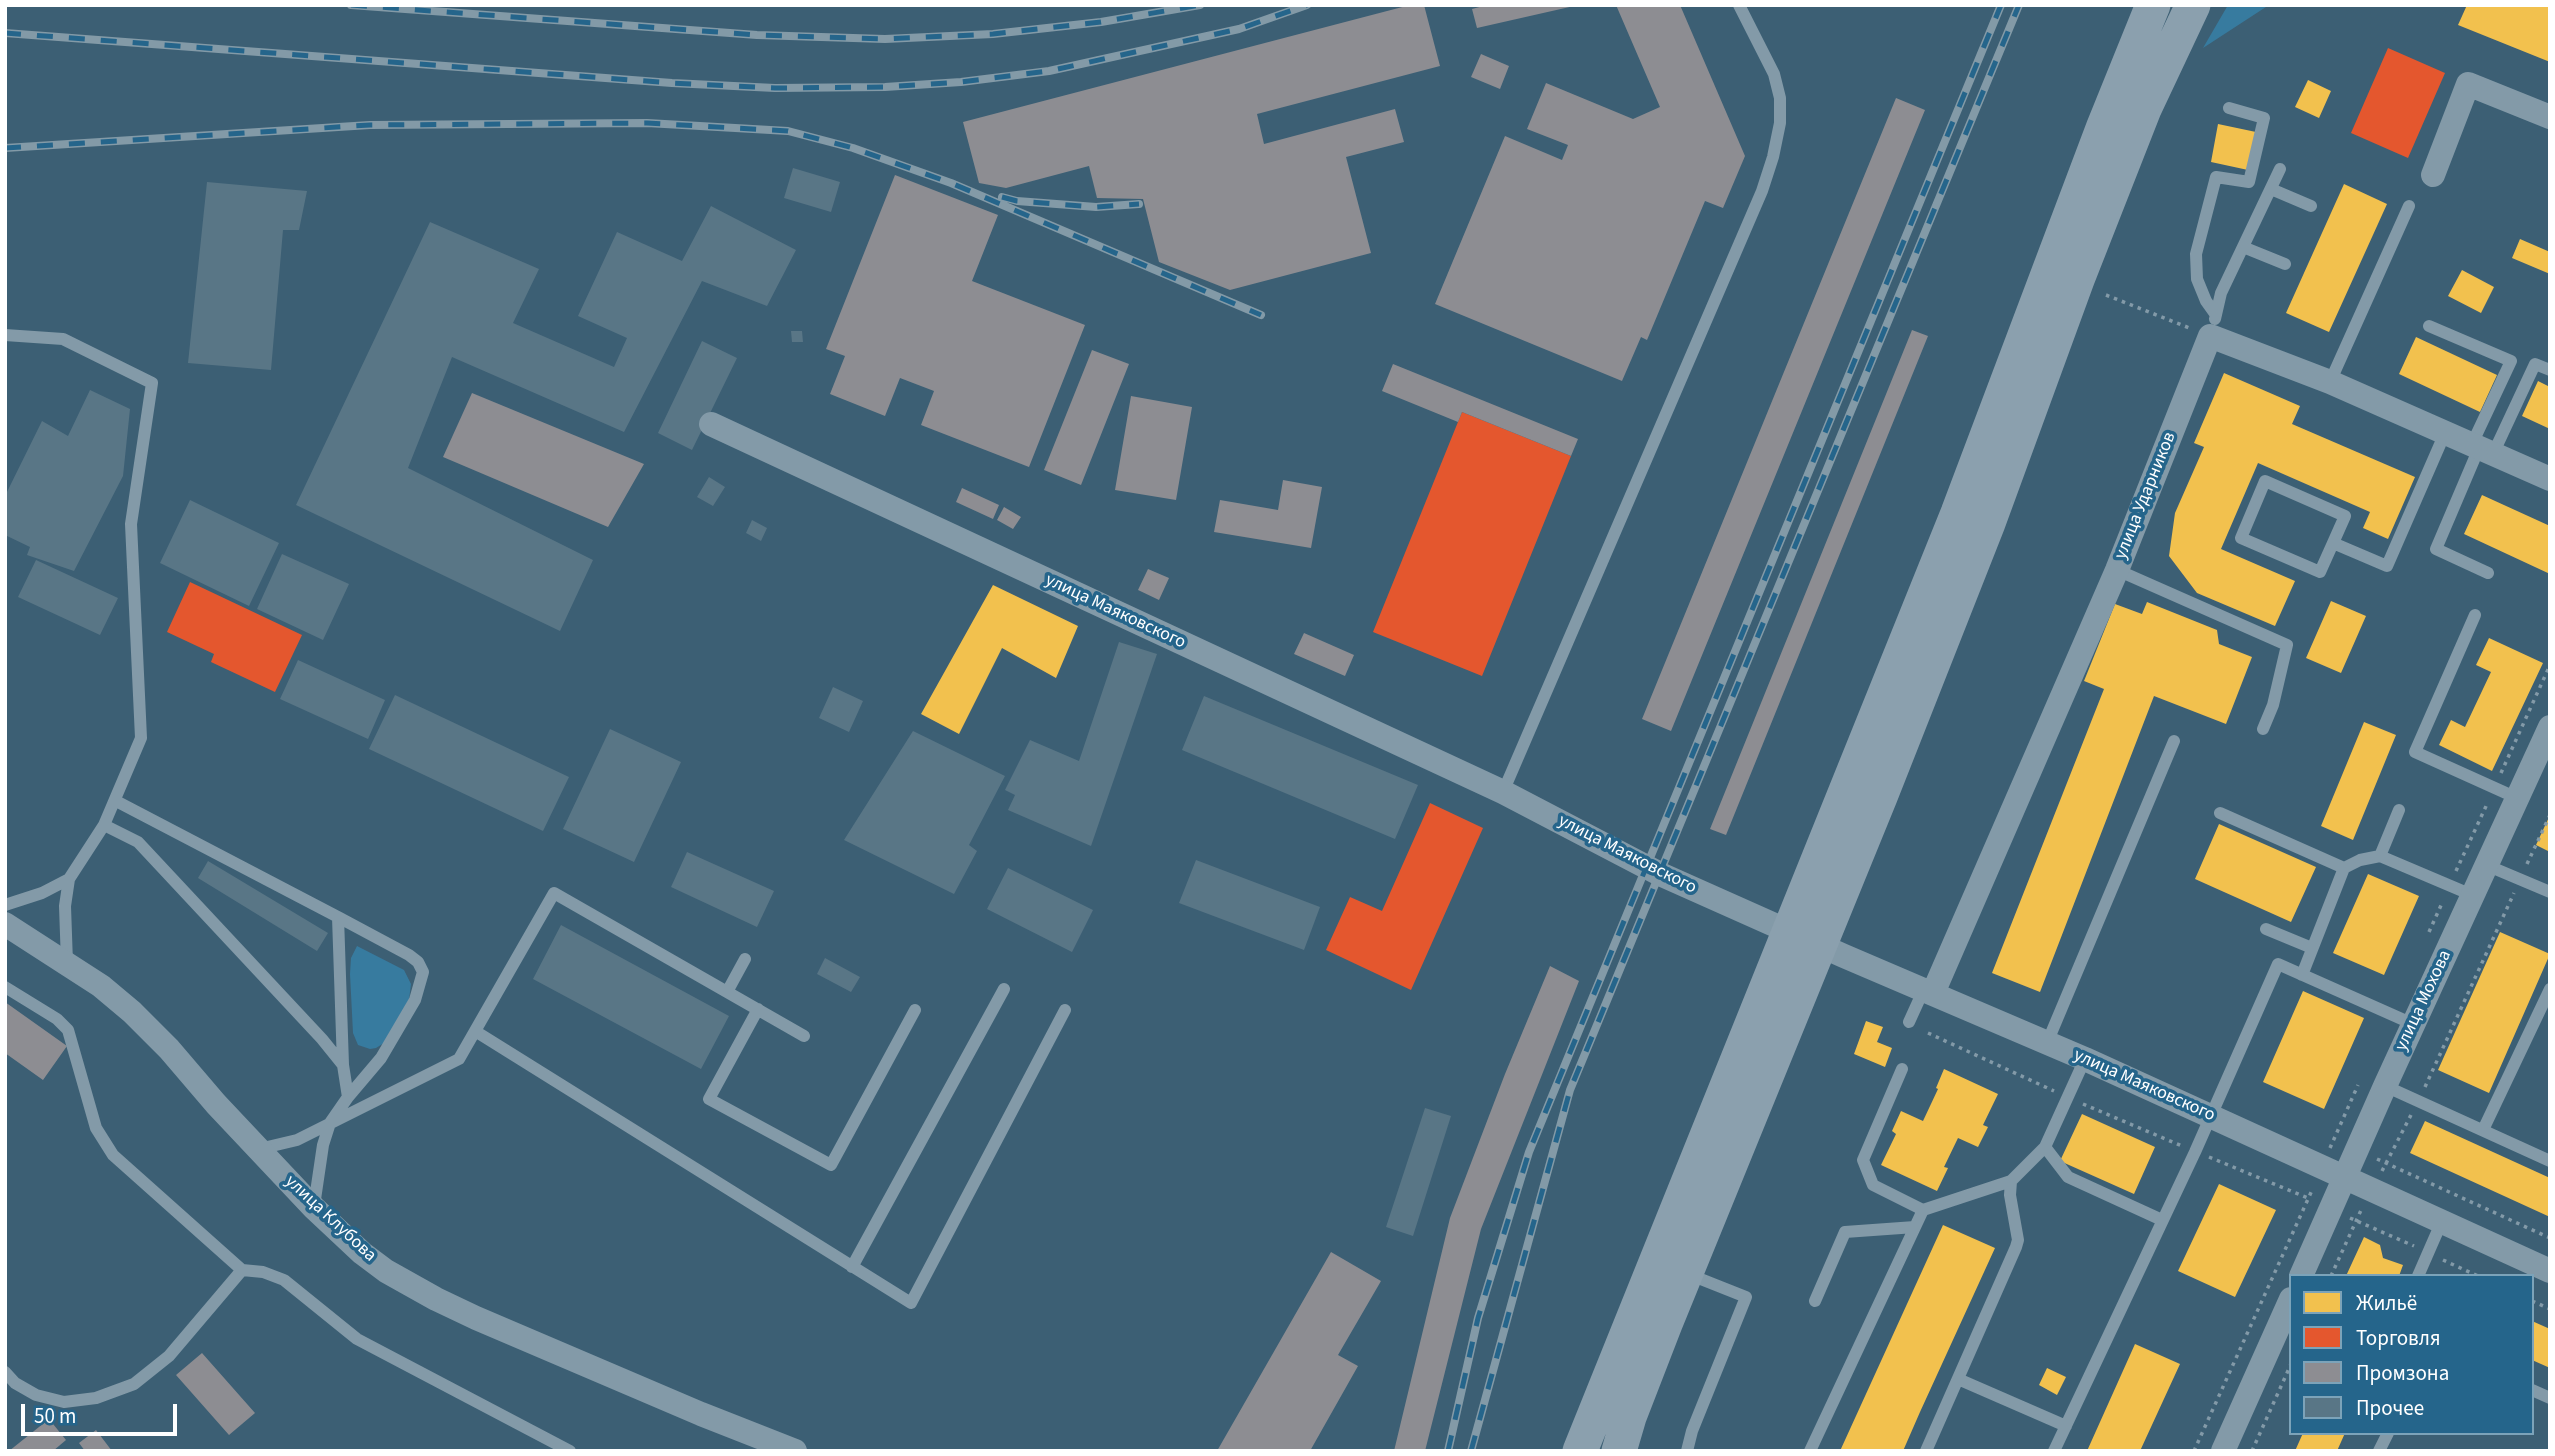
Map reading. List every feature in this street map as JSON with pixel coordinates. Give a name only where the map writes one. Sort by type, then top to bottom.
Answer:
[{"type":"main road","points":[[1619,1451],[1629,1417],[1685,1273],[1958,513],[2104,126],[2153,5]]},
{"type":"main road","points":[[1580,1451],[1988,523],[2078,277],[2144,109],[2193,5]]},
{"type":"street","points":[[2433,175],[2468,84],[2550,117]]},
{"type":"street","points":[[2213,325],[2330,382],[2550,479]]},
{"type":"street","name":"улица Ударников","points":[[1929,991],[2117,570],[2213,325]]},
{"type":"street","name":"улица Маяковского","points":[[711,424],[1503,792],[1660,874],[2085,1059],[2550,1271]]},
{"type":"street","name":"улица Мохова","points":[[2302,1274],[2550,727]]},
{"type":"street","name":"улица Клубова","points":[[5,924],[67,963],[132,1012],[314,1208],[362,1253],[410,1286],[436,1300],[689,1409],[795,1451]]},
{"type":"street","points":[[2223,1451],[2289,1303]]},
{"type":"lane","points":[[1503,792],[1757,204],[1773,157],[1780,123],[1780,98],[1774,74],[1739,5]]},
{"type":"lane","points":[[2213,325],[2197,279],[2196,254],[2216,177],[2249,182],[2264,118],[2229,108]]},
{"type":"lane","points":[[2213,325],[2221,293],[2280,169]]},
{"type":"lane","points":[[2271,189],[2311,206]]},
{"type":"lane","points":[[2330,382],[2409,206]]},
{"type":"lane","points":[[2243,247],[2285,264]]},
{"type":"lane","points":[[2429,326],[2511,362],[2481,449],[2436,549],[2488,573]]},
{"type":"lane","points":[[5,335],[63,339],[152,383],[131,524],[141,738],[104,825],[69,879],[65,906],[67,963]]},
{"type":"lane","points":[[2481,449],[2535,364],[2550,356]]},
{"type":"lane","points":[[2535,364],[2550,370]]},
{"type":"lane","points":[[2333,543],[2387,566],[2445,433]]},
{"type":"lane","points":[[2265,481],[2345,516],[2333,543],[2320,572],[2241,538],[2265,481]]},
{"type":"lane","points":[[2117,570],[2287,645],[2273,705],[2263,729]]},
{"type":"lane","points":[[2474,615],[2415,752],[2517,798]]},
{"type":"lane","points":[[2047,1043],[2174,741]]},
{"type":"lane","points":[[116,801],[409,955],[418,962],[423,972],[415,1000],[382,1058],[348,1097],[330,1124],[318,1171],[314,1208]]},
{"type":"lane","points":[[2379,856],[2399,810]]},
{"type":"lane","points":[[2220,813],[2344,868]]},
{"type":"lane","points":[[104,825],[138,842],[322,1039],[343,1065]]},
{"type":"lane","points":[[2302,975],[2344,868],[2360,860],[2379,856],[2472,895]]},
{"type":"lane","points":[[2486,865],[2550,892]]},
{"type":"lane","points":[[5,905],[42,893],[69,879]]},
{"type":"lane","points":[[259,1149],[297,1140],[459,1059],[554,893],[804,1036]]},
{"type":"lane","points":[[338,918],[343,1065],[348,1097]]},
{"type":"lane","points":[[2266,929],[2312,948]]},
{"type":"lane","points":[[727,992],[745,959]]},
{"type":"lane","points":[[2054,1451],[2211,1116],[2278,964],[2413,1024]]},
{"type":"lane","points":[[5,987],[57,1019],[68,1030],[96,1128],[113,1155],[242,1270],[263,1272],[284,1280],[357,1339],[570,1451]]},
{"type":"lane","points":[[852,1267],[1004,989]]},
{"type":"lane","points":[[1909,1022],[1929,991]]},
{"type":"lane","points":[[2483,1130],[2549,992]]},
{"type":"lane","points":[[758,1009],[709,1099],[831,1165],[915,1010]]},
{"type":"lane","points":[[475,1031],[911,1303],[1065,1010]]},
{"type":"lane","points":[[1902,1069],[1863,1160],[1873,1185],[1923,1210],[2011,1181],[2045,1147],[2085,1059]]},
{"type":"lane","points":[[2385,1086],[2550,1161]]},
{"type":"lane","points":[[2045,1147],[2068,1177],[2162,1220]]},
{"type":"lane","points":[[1926,1451],[2016,1247],[2018,1240],[2010,1195],[2011,1181]]},
{"type":"lane","points":[[1810,1451],[1923,1210]]},
{"type":"lane","points":[[2419,1274],[2442,1221]]},
{"type":"lane","points":[[1815,1301],[1845,1232],[1915,1227]]},
{"type":"lane","points":[[5,1372],[15,1383],[36,1395],[64,1402],[96,1398],[134,1384],[169,1356],[242,1270]]},
{"type":"lane","points":[[1685,1273],[1746,1297],[1692,1431],[1687,1451]]},
{"type":"lane","points":[[1958,1379],[2066,1426]]},
{"type":"lane","points":[[2534,1391],[2550,1398]]},
{"type":"lane","points":[[2379,1451],[2387,1435]]},
{"type":"path","points":[[2106,295],[2213,325]]},
{"type":"path","points":[[2332,1274],[2418,1101],[2550,815]]},
{"type":"path","points":[[2333,1140],[2550,1238]]},
{"type":"path","points":[[2534,1302],[2550,1309]]},
{"type":"path","points":[[2252,1451],[2289,1368]]},
{"type":"shaded area","points":[[2228,5],[2269,5],[2203,48]]},
{"type":"shaded area","points":[[357,946],[404,970],[411,984],[409,1000],[384,1043],[370,1049],[358,1045],[353,1033],[350,974],[351,958]]},
{"type":"building: Жильё","points":[[2467,5],[2550,5],[2550,62],[2458,25]]},
{"type":"building: Жильё","points":[[2308,80],[2331,91],[2319,118],[2295,107]]},
{"type":"building: Жильё","points":[[2218,124],[2256,132],[2248,170],[2211,162]]},
{"type":"building: Жильё","points":[[2344,184],[2387,204],[2329,332],[2286,313]]},
{"type":"building: Жильё","points":[[2520,239],[2550,252],[2550,274],[2512,258]]},
{"type":"building: Жильё","points":[[2462,270],[2494,287],[2481,313],[2448,296]]},
{"type":"building: Жильё","points":[[2416,337],[2497,375],[2480,412],[2399,374]]},
{"type":"building: Жильё","points":[[2224,373],[2300,406],[2292,424],[2415,477],[2388,539],[2363,528],[2370,512],[2258,463],[2221,549],[2295,581],[2275,626],[2197,593],[2169,556],[2175,513],[2204,447],[2194,443]]},
{"type":"building: Жильё","points":[[2538,381],[2550,387],[2550,429],[2522,416]]},
{"type":"building: Жильё","points":[[2482,495],[2550,526],[2550,574],[2464,534]]},
{"type":"building: Жильё","points":[[993,585],[1078,626],[1056,678],[1002,648],[959,734],[921,714]]},
{"type":"building: Жильё","points":[[2331,601],[2366,616],[2341,673],[2306,658]]},
{"type":"building: Жильё","points":[[2147,602],[2217,630],[2219,644],[2252,657],[2226,724],[2154,696],[2040,992],[1992,973],[2104,689],[2084,681],[2115,604],[2142,614]]},
{"type":"building: Жильё","points":[[2489,638],[2543,663],[2492,771],[2439,745],[2451,720],[2465,727],[2491,672],[2476,665]]},
{"type":"building: Жильё","points":[[2364,722],[2396,735],[2353,840],[2321,826]]},
{"type":"building: Жильё","points":[[2550,815],[2550,852],[2536,845]]},
{"type":"building: Жильё","points":[[2219,824],[2316,867],[2291,922],[2195,879]]},
{"type":"building: Жильё","points":[[2368,874],[2419,896],[2384,975],[2333,953]]},
{"type":"building: Жильё","points":[[2500,932],[2550,954],[2489,1093],[2438,1070]]},
{"type":"building: Жильё","points":[[2303,991],[2364,1018],[2324,1109],[2263,1082]]},
{"type":"building: Жильё","points":[[1866,1021],[1883,1027],[1877,1042],[1892,1048],[1885,1067],[1854,1054]]},
{"type":"building: Жильё","points":[[1944,1069],[1998,1094],[1983,1125],[1988,1127],[1978,1147],[1958,1138],[1944,1167],[1948,1168],[1937,1191],[1881,1165],[1896,1134],[1892,1131],[1901,1111],[1923,1121]]},
{"type":"building: Жильё","points":[[2082,1114],[2155,1147],[2134,1194],[2060,1161]]},
{"type":"building: Жильё","points":[[2425,1121],[2550,1178],[2550,1217],[2410,1153]]},
{"type":"building: Жильё","points":[[2219,1184],[2276,1210],[2235,1297],[2178,1271]]},
{"type":"building: Жильё","points":[[1943,1225],[1995,1248],[1903,1451],[1840,1451]]},
{"type":"building: Жильё","points":[[2364,1237],[2380,1245],[2383,1258],[2403,1265],[2400,1274],[2347,1274]]},
{"type":"building: Жильё","points":[[2534,1322],[2550,1329],[2550,1368],[2534,1361]]},
{"type":"building: Жильё","points":[[2135,1344],[2180,1364],[2140,1451],[2087,1451]]},
{"type":"building: Жильё","points":[[2047,1368],[2066,1377],[2057,1395],[2039,1385]]},
{"type":"building: Жильё","points":[[2302,1435],[2344,1435],[2337,1451],[2295,1451]]},
{"type":"building: Торговля","points":[[2388,48],[2445,73],[2408,158],[2351,133]]},
{"type":"building: Торговля","points":[[1462,412],[1571,456],[1482,676],[1373,632]]},
{"type":"building: Торговля","points":[[190,582],[302,635],[275,692],[211,662],[214,654],[167,632]]},
{"type":"building: Торговля","points":[[1430,803],[1483,828],[1411,990],[1326,950],[1350,897],[1382,911]]},
{"type":"building: Промзона","points":[[1410,5],[1424,5],[1440,66],[1257,114],[1264,144],[1395,109],[1404,142],[1346,157],[1371,253],[1230,290],[1159,262],[1143,199],[1097,198],[1089,166],[1006,188],[979,183],[963,122]]},
{"type":"building: Промзона","points":[[1487,5],[1574,6],[1477,28],[1472,9]]},
{"type":"building: Промзона","points":[[1616,5],[1680,5],[1745,156],[1723,208],[1705,201],[1647,340],[1641,337],[1622,381],[1435,304],[1505,136],[1562,160],[1568,145],[1527,129],[1546,83],[1633,119],[1660,107]]},
{"type":"building: Промзона","points":[[1481,54],[1509,66],[1500,89],[1471,77]]},
{"type":"building: Промзона","points":[[1896,98],[1925,110],[1671,731],[1642,719]]},
{"type":"building: Промзона","points":[[895,175],[998,215],[972,281],[1085,325],[1029,467],[921,425],[934,391],[900,378],[885,416],[830,394],[845,356],[826,349]]},
{"type":"building: Промзона","points":[[1912,330],[1928,336],[1726,835],[1710,829]]},
{"type":"building: Промзона","points":[[1092,350],[1129,364],[1081,485],[1044,470]]},
{"type":"building: Промзона","points":[[1393,364],[1578,439],[1571,456],[1462,412],[1458,422],[1382,391]]},
{"type":"building: Промзона","points":[[472,393],[644,464],[608,527],[443,457]]},
{"type":"building: Промзона","points":[[1131,396],[1192,407],[1176,500],[1115,490]]},
{"type":"building: Промзона","points":[[1283,480],[1322,487],[1311,548],[1214,532],[1220,500],[1278,510]]},
{"type":"building: Промзона","points":[[962,488],[999,505],[993,519],[956,502]]},
{"type":"building: Промзона","points":[[1004,507],[1021,517],[1013,529],[997,520]]},
{"type":"building: Промзона","points":[[1148,569],[1169,578],[1159,600],[1138,590]]},
{"type":"building: Промзона","points":[[1304,633],[1354,655],[1345,676],[1294,654]]},
{"type":"building: Промзона","points":[[1550,966],[1579,981],[1481,1229],[1425,1451],[1394,1451],[1450,1218]]},
{"type":"building: Промзона","points":[[5,1002],[67,1046],[43,1080],[5,1053]]},
{"type":"building: Промзона","points":[[1331,1252],[1381,1281],[1338,1355],[1358,1366],[1310,1451],[1217,1451]]},
{"type":"building: Промзона","points":[[202,1353],[255,1413],[229,1435],[176,1375]]},
{"type":"building: Промзона","points":[[49,1419],[66,1440],[53,1451],[9,1451]]},
{"type":"building: Промзона","points":[[96,1430],[112,1451],[85,1451],[79,1443]]},
{"type":"building: Прочее","points":[[793,168],[840,182],[831,212],[784,198]]},
{"type":"building: Прочее","points":[[207,182],[307,191],[299,230],[283,230],[271,370],[188,363]]},
{"type":"building: Прочее","points":[[711,206],[796,250],[767,306],[702,281],[624,432],[452,357],[408,468],[593,560],[560,631],[296,505],[430,222],[539,269],[513,323],[614,367],[627,338],[578,316],[617,232],[682,261]]},
{"type":"building: Прочее","points":[[791,331],[802,331],[803,342],[792,342]]},
{"type":"building: Прочее","points":[[702,341],[737,358],[692,450],[658,433]]},
{"type":"building: Прочее","points":[[90,390],[130,409],[123,476],[74,571],[27,555],[30,547],[5,535],[5,496],[42,421],[68,436]]},
{"type":"building: Прочее","points":[[709,477],[725,487],[713,506],[697,497]]},
{"type":"building: Прочее","points":[[190,500],[279,543],[249,606],[160,563]]},
{"type":"building: Прочее","points":[[752,520],[767,528],[761,541],[746,533]]},
{"type":"building: Прочее","points":[[282,554],[349,584],[323,640],[257,609]]},
{"type":"building: Прочее","points":[[36,560],[118,598],[100,635],[18,597]]},
{"type":"building: Прочее","points":[[1119,642],[1157,654],[1091,846],[1008,810],[1015,795],[1005,790],[1030,740],[1079,761]]},
{"type":"building: Прочее","points":[[298,660],[385,700],[368,739],[280,699]]},
{"type":"building: Прочее","points":[[833,687],[863,701],[849,732],[819,718]]},
{"type":"building: Прочее","points":[[395,695],[569,777],[543,831],[369,749]]},
{"type":"building: Прочее","points":[[1204,696],[1418,785],[1395,839],[1182,750]]},
{"type":"building: Прочее","points":[[610,729],[681,762],[634,862],[563,829]]},
{"type":"building: Прочее","points":[[913,731],[1005,776],[969,845],[977,851],[954,894],[844,840]]},
{"type":"building: Прочее","points":[[687,852],[774,891],[757,927],[671,887]]},
{"type":"building: Прочее","points":[[1196,860],[1320,907],[1304,950],[1179,903]]},
{"type":"building: Прочее","points":[[208,861],[328,933],[317,951],[198,878]]},
{"type":"building: Прочее","points":[[1008,868],[1093,910],[1072,952],[987,909]]},
{"type":"building: Прочее","points":[[561,925],[729,1016],[701,1069],[533,979]]},
{"type":"building: Прочее","points":[[825,958],[860,977],[851,992],[817,974]]},
{"type":"building: Прочее","points":[[1425,1108],[1451,1116],[1413,1236],[1386,1227]]},
{"type":"railway","points":[[351,5],[757,35],[885,39],[993,34],[1101,22],[1200,5]]},
{"type":"railway","points":[[5,33],[672,83],[775,88],[885,87],[961,82],[1049,71],[1239,29],[1307,5]]},
{"type":"railway","points":[[1448,1451],[1478,1318],[1529,1152],[2001,5]]},
{"type":"railway","points":[[1471,1451],[1570,1090],[2019,5]]},
{"type":"railway","points":[[5,148],[370,125],[647,123],[788,131],[853,148],[951,183],[1261,315]]},
{"type":"railway","points":[[1002,197],[1017,201],[1096,207],[1139,204]]}]
